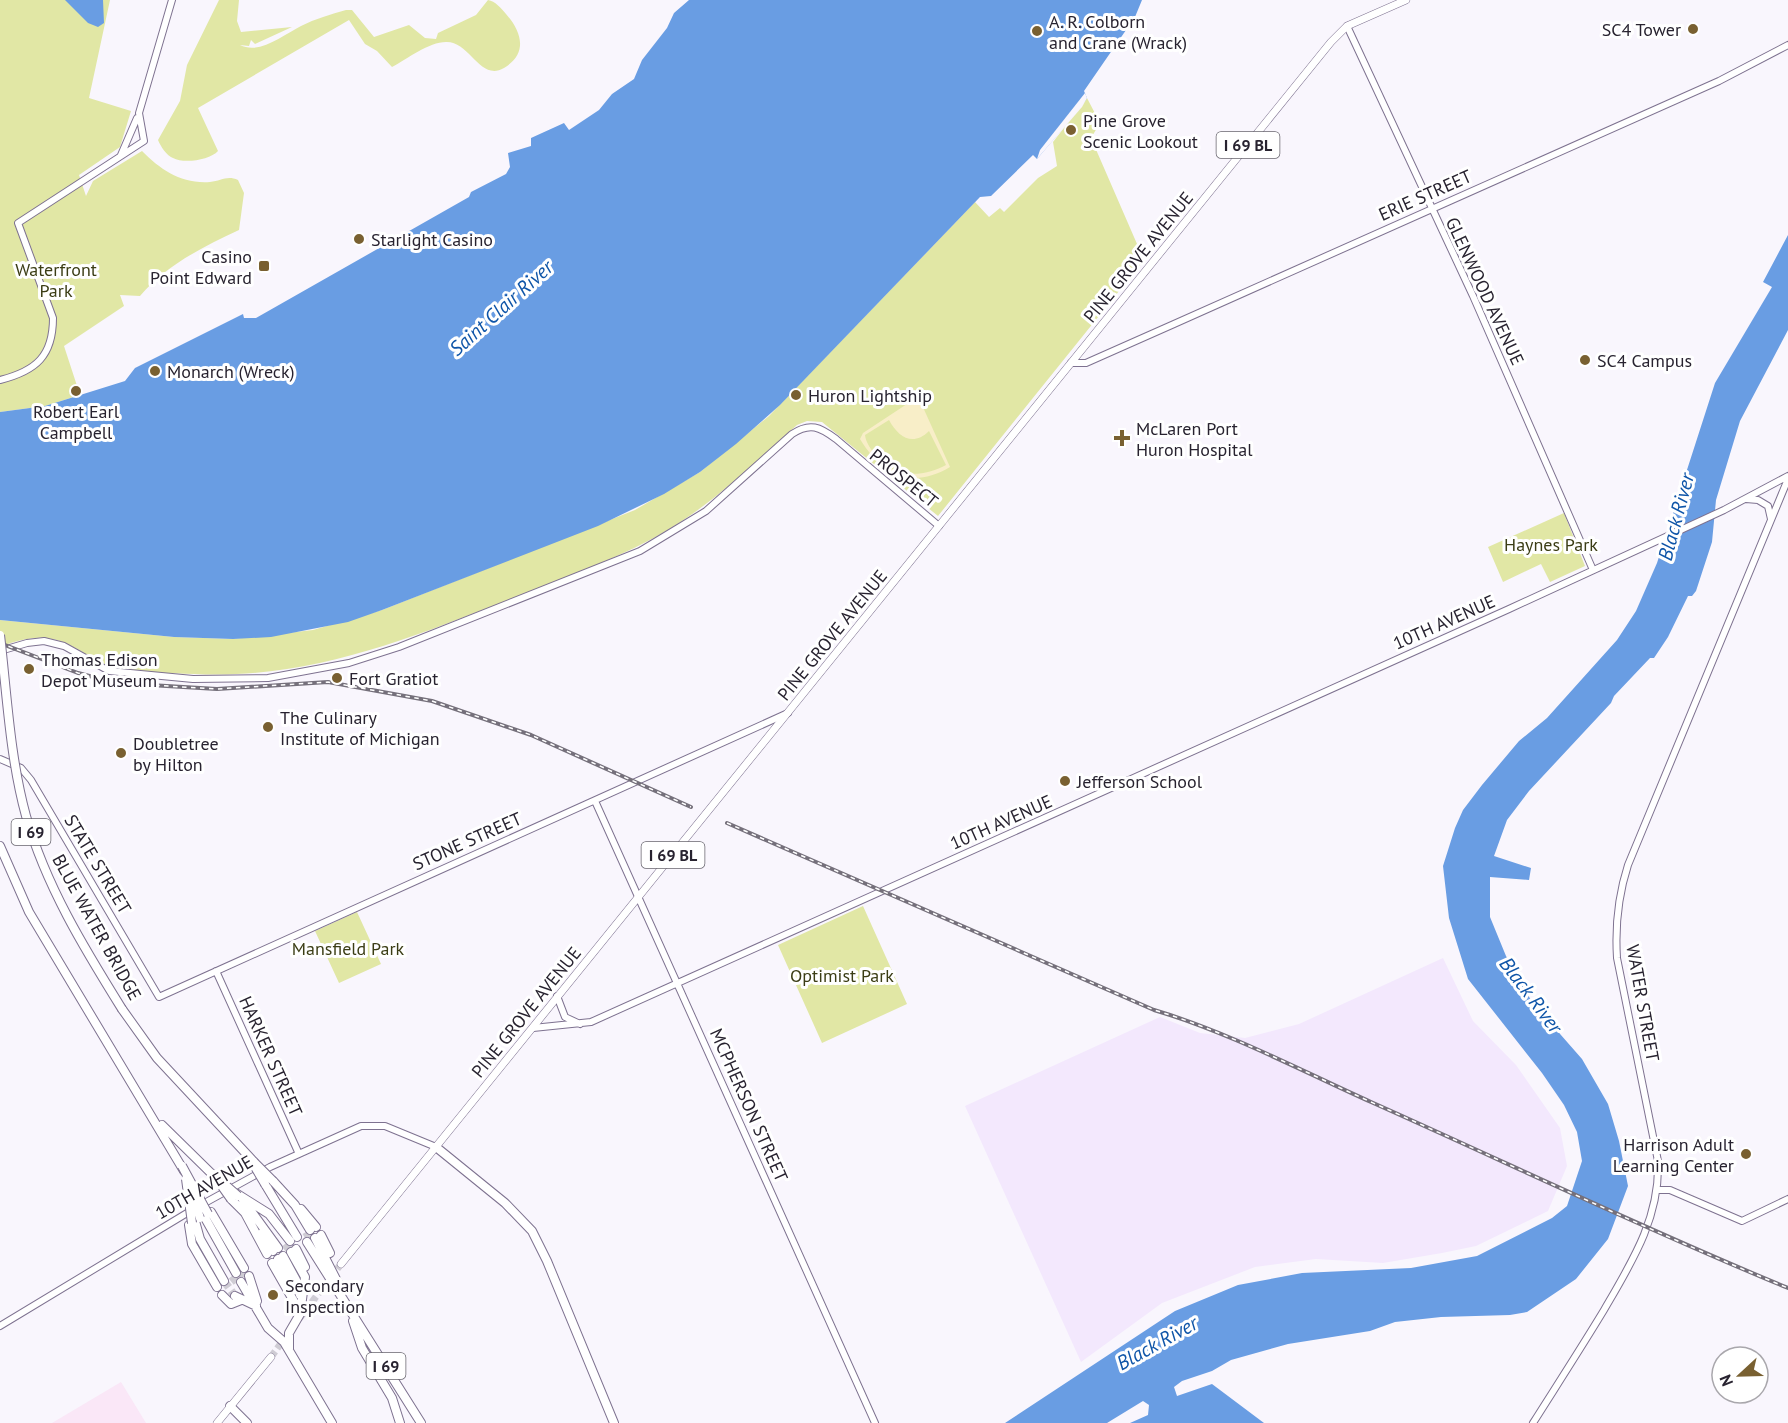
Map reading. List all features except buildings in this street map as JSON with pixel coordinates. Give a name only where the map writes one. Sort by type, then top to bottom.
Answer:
[{"type":"highway","name":"BLUE WATER BRIDGE","points":[[0,635],[21,795],[43,864],[60,901],[122,1009],[144,1041],[176,1079],[246,1152]]},
{"type":"highway","name":"I 69","points":[[0,846],[25,905],[183,1169],[199,1219],[239,1288]]},
{"type":"highway","name":"I 69","points":[[140,1097],[185,1151],[295,1244],[300,1309]]},
{"type":"highway","points":[[436,1147],[510,1208],[536,1238],[614,1423]]},
{"type":"highway","name":"I 69","points":[[246,1152],[269,1183],[295,1244],[305,1277],[300,1309],[289,1333],[291,1355]]},
{"type":"highway","points":[[246,1152],[269,1183],[288,1197],[295,1244],[334,1263],[338,1283],[362,1348],[393,1398],[400,1423]]},
{"type":"highway","name":"I 69","points":[[192,1195],[199,1219],[239,1288]]},
{"type":"highway","name":"I 69","points":[[237,1197],[245,1212],[295,1244]]},
{"type":"highway","name":"I 69","points":[[237,1197],[269,1214],[345,1303],[420,1423]]},
{"type":"highway","name":"I 69","points":[[199,1219],[192,1244],[239,1288],[263,1318],[270,1331],[282,1340],[332,1423]]},
{"type":"highway","points":[[230,1406],[247,1423]]},
{"type":"main road","name":"I 69 BL","points":[[1347,26],[1406,0]]},
{"type":"main road","name":"PINE GROVE AVENUE","points":[[341,1264],[1324,50],[1347,26]]},
{"type":"main road","points":[[217,1423],[271,1357]]},
{"type":"street","points":[[121,156],[139,113],[172,0]]},
{"type":"street","name":"GLENWOOD AVENUE","points":[[1347,26],[1593,570]]},
{"type":"street","name":"ERIE STREET","points":[[1071,363],[1086,363],[1719,81],[1788,45]]},
{"type":"street","points":[[0,380],[31,369],[47,353],[53,330],[53,318],[18,223],[144,141],[139,113]]},
{"type":"street","name":"PROSPECT","points":[[0,651],[32,642],[52,643],[109,671],[193,679],[268,678],[348,663],[399,647],[640,551],[706,511],[792,434],[807,426],[823,430],[939,526]]},
{"type":"street","name":"10TH AVENUE","points":[[533,1028],[550,1024],[584,1025],[678,984],[1593,570],[1788,478]]},
{"type":"street","name":"WATER STREET","points":[[1533,1423],[1637,1254],[1654,1210],[1658,1190],[1655,1145],[1617,958],[1616,929],[1620,891],[1628,865],[1788,478]]},
{"type":"street","points":[[1745,499],[1758,500],[1768,506],[1771,523]]},
{"type":"street","name":"STONE STREET","points":[[159,997],[788,713]]},
{"type":"street","name":"STATE STREET","points":[[0,759],[21,768],[31,780],[159,997]]},
{"type":"street","name":"MCPHERSON STREET","points":[[595,801],[875,1423]]},
{"type":"street","name":"HARKER STREET","points":[[216,971],[299,1154]]},
{"type":"street","points":[[557,996],[566,1017],[584,1025]]},
{"type":"street","name":"10TH AVENUE","points":[[0,1326],[236,1185],[299,1154],[370,1124],[390,1127],[436,1147]]},
{"type":"street","points":[[1658,1190],[1670,1190],[1742,1221],[1788,1199]]},
{"type":"shaded area","points":[[1443,958],[1473,1021],[1516,1065],[1560,1128],[1567,1166],[1548,1211],[1476,1246],[1442,1253],[1383,1263],[1316,1259],[1255,1267],[1162,1303],[1081,1362],[965,1106],[1160,1017],[1200,1033],[1245,1038],[1299,1024]]},
{"type":"shaded area","points":[[121,1382],[146,1423],[52,1423]]},
{"type":"green space","name":"Waterfront Park","points":[[0,0],[110,0],[89,98],[131,111],[120,147],[79,175],[86,196],[93,181],[142,151],[164,170],[181,178],[200,182],[234,179],[238,180],[244,193],[239,230],[173,266],[140,296],[120,295],[124,306],[64,346],[80,395],[45,406],[0,412]]},
{"type":"green space","points":[[219,0],[239,0],[237,21],[241,32],[292,27],[255,44],[251,40],[249,46],[240,45],[255,48],[271,43],[312,21],[346,10],[352,10],[374,37],[409,25],[425,38],[436,39],[438,33],[476,15],[488,0],[498,5],[516,28],[520,49],[512,62],[496,71],[481,66],[462,48],[454,43],[446,42],[425,48],[392,67],[377,51],[365,44],[349,20],[198,108],[218,151],[203,159],[178,160],[166,153],[158,140],[180,101],[187,65]]},
{"type":"green space","points":[[1087,98],[1100,123],[1091,138],[1144,260],[938,516],[822,422],[807,421],[797,425],[705,505],[671,528],[634,548],[479,611],[360,653],[279,670],[238,674],[195,674],[141,671],[109,666],[67,644],[48,638],[20,640],[0,647],[0,620],[174,637],[233,639],[313,630],[382,610],[635,510],[700,472],[769,416],[975,202],[989,217],[1000,208],[1004,212],[1038,178],[1057,166],[1053,142]]},
{"type":"green space","name":"Haynes Park","points":[[1564,513],[1585,566],[1550,582],[1541,564],[1503,582],[1488,547]]},
{"type":"green space","name":"Optimist Park","points":[[863,906],[907,1004],[822,1043],[778,945]]},
{"type":"green space","name":"Mansfield Park","points":[[357,912],[381,964],[339,983],[315,931]]},
{"type":"sand","points":[[910,402],[922,405],[950,467],[923,477],[910,478],[899,475],[878,462],[860,439],[863,433]],"holes":[[[889,420],[901,435],[912,439],[923,436],[929,431],[946,465],[918,474],[891,469],[876,456],[866,441],[865,435]]]},
{"type":"water","points":[[65,0],[103,0],[104,23],[98,27],[88,23]]},
{"type":"water","name":"Saint Clair River","points":[[689,0],[1142,0],[1135,17],[1084,91],[1087,98],[1037,159],[1033,155],[991,196],[980,197],[780,405],[700,472],[664,494],[598,526],[382,610],[348,622],[271,637],[233,639],[174,637],[0,620],[0,412],[45,406],[125,381],[135,368],[243,314],[244,318],[256,318],[469,197],[471,192],[506,174],[510,167],[508,153],[531,146],[531,138],[564,123],[569,130],[599,110],[612,94],[634,79],[642,60],[667,28],[674,13]]},
{"type":"water","name":"Black River","points":[[1788,235],[1788,330],[1740,421],[1716,500],[1712,542],[1696,591],[1692,596],[1688,596],[1668,637],[1654,658],[1650,658],[1614,696],[1611,703],[1529,791],[1507,820],[1494,856],[1531,868],[1529,880],[1490,877],[1490,917],[1506,956],[1532,1002],[1582,1059],[1608,1104],[1619,1141],[1628,1186],[1608,1239],[1576,1279],[1527,1312],[1395,1322],[1370,1331],[1288,1344],[1231,1360],[1212,1371],[1182,1381],[1174,1387],[1177,1396],[1212,1384],[1264,1423],[1130,1423],[1148,1415],[1149,1405],[1143,1401],[1107,1423],[1005,1423],[1175,1311],[1238,1285],[1302,1273],[1411,1268],[1477,1256],[1552,1218],[1567,1206],[1582,1161],[1577,1132],[1564,1105],[1542,1073],[1468,979],[1449,918],[1443,866],[1463,810],[1519,741],[1547,718],[1617,640],[1636,611],[1657,563],[1715,383],[1772,287],[1763,282]]},
{"type":"pier","points":[[1085,93],[1087,98],[1082,107],[1037,159],[1040,150]]},
{"type":"tunnel","points":[[306,1232],[311,1240]]},
{"type":"tunnel","points":[[285,1244],[291,1252]]},
{"type":"tunnel","points":[[299,1319],[341,1264]]},
{"type":"tunnel","points":[[240,1270],[245,1279]]},
{"type":"tunnel","points":[[232,1276],[238,1284]]},
{"type":"tunnel","points":[[224,1281],[235,1296]]},
{"type":"tunnel","points":[[271,1357],[285,1338]]},
{"type":"railway","points":[[0,643],[78,673],[116,683],[217,689],[328,682],[432,701],[531,735],[691,807]]},
{"type":"railway","points":[[727,823],[1154,1010],[1236,1040],[1631,1220],[1788,1288]]},
{"type":"place","name":"SC4 Tower","points":[[1693,29]]},
{"type":"place","name":"A. R. Colborn and Crane (Wrack)","points":[[1037,31]]},
{"type":"place","name":"Pine Grove Scenic Lookout","points":[[1071,130]]},
{"type":"place","name":"Starlight Casino","points":[[359,239]]},
{"type":"place","name":"Casino Point Edward","points":[[264,266]]},
{"type":"place","name":"SC4 Campus","points":[[1585,360]]},
{"type":"place","name":"Monarch (Wreck)","points":[[155,371]]},
{"type":"place","name":"Robert Earl Campbell","points":[[76,391]]},
{"type":"place","name":"Huron Lightship","points":[[796,395]]},
{"type":"place","name":"McLaren Port Huron Hospital","points":[[1122,438]]},
{"type":"place","name":"Thomas Edison Depot Museum","points":[[29,669]]},
{"type":"place","name":"Fort Gratiot","points":[[337,678]]},
{"type":"place","name":"The Culinary Institute of Michigan","points":[[268,727]]},
{"type":"place","name":"Doubletree by Hilton","points":[[121,753]]},
{"type":"place","name":"Jefferson School","points":[[1065,781]]},
{"type":"place","name":"Harrison Adult Learning Center","points":[[1746,1154]]},
{"type":"place","name":"Secondary Inspection","points":[[273,1295]]}]
